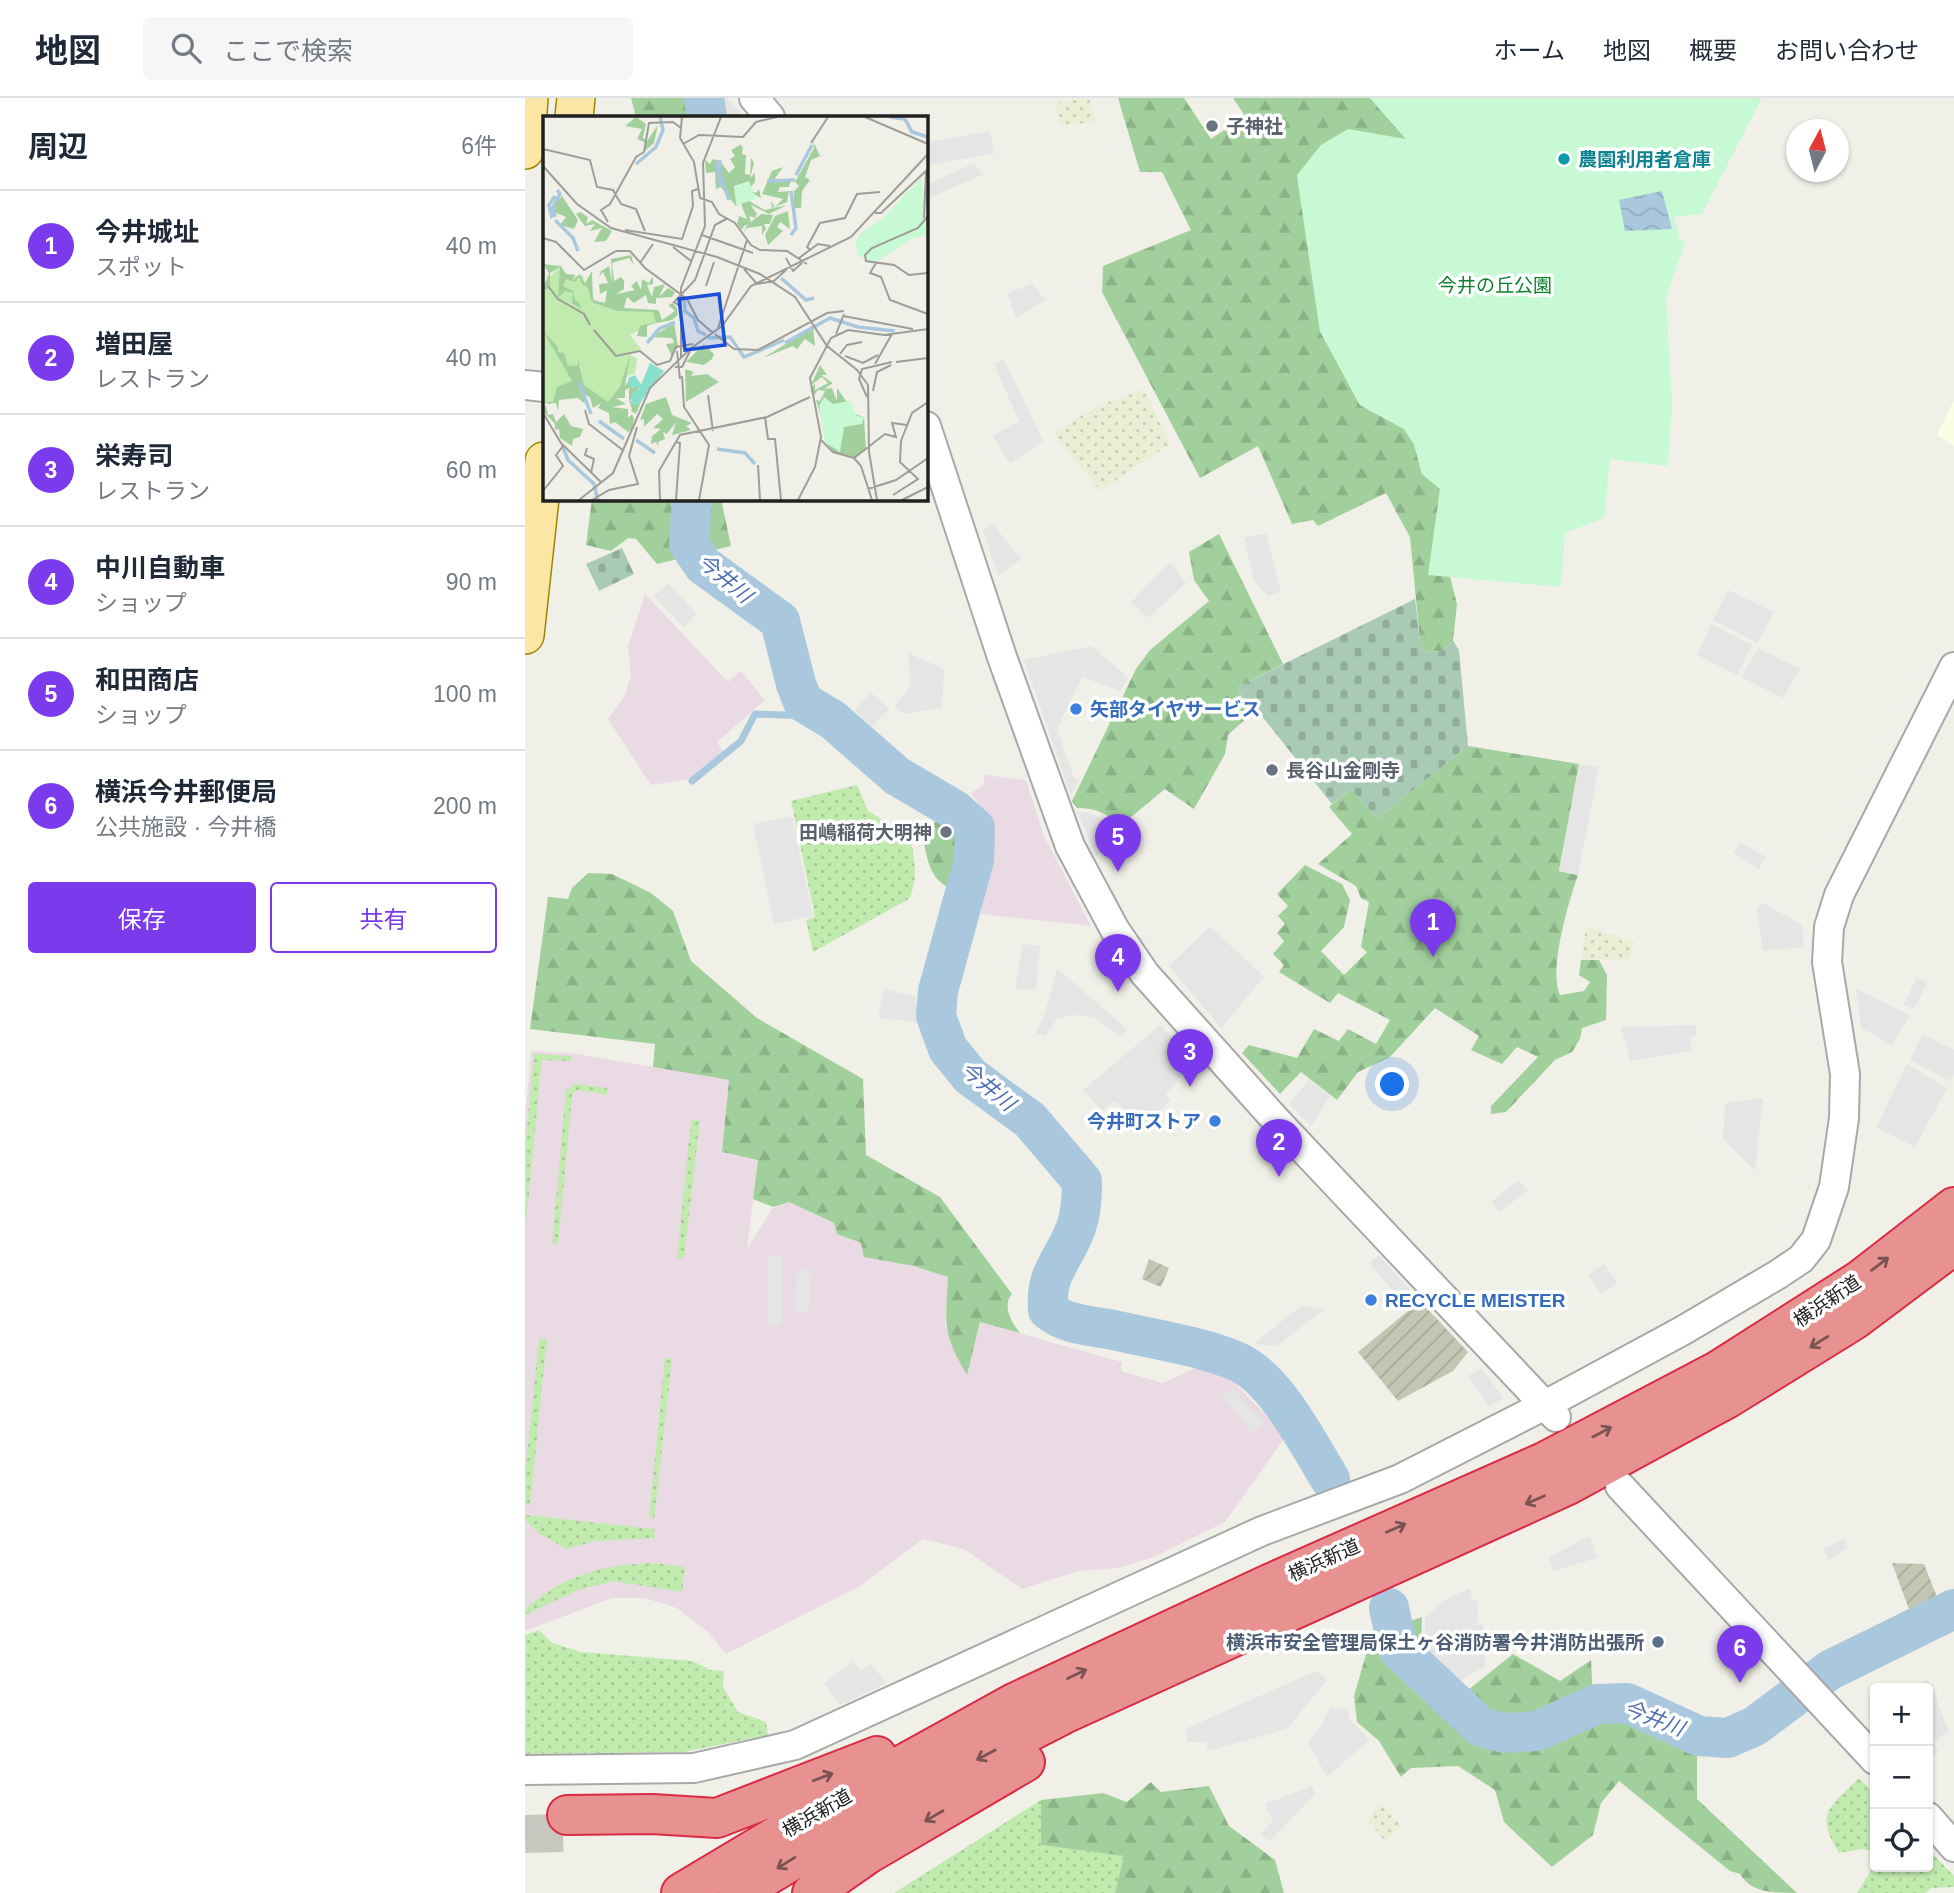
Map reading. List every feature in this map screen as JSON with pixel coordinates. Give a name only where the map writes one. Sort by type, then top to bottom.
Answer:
[{"type":"highway","name":"横浜新道","points":[[681,1893],[815,1813],[1016,1702],[1269,1584],[1544,1462],[1707,1377],[1860,1280],[1954,1207]]},
{"type":"highway","name":"横浜新道","points":[[738,1893],[875,1811],[1064,1714],[1566,1486],[1728,1398],[1854,1320],[1954,1245]]},
{"type":"highway","points":[[812,1893],[869,1854],[1057,1743],[1313,1600]]},
{"type":"highway","points":[[567,1824],[617,1832],[717,1818],[1016,1702]]},
{"type":"main road","points":[[574,116],[576,98]]},
{"type":"main road","points":[[525,150],[529,99]]},
{"type":"main road","points":[[525,635],[543,470]]},
{"type":"street","points":[[754,98],[769,116]]},
{"type":"street","points":[[525,385],[543,387]]},
{"type":"street","points":[[927,429],[1010,680],[1070,846],[1115,930],[1145,974],[1265,1109],[1552,1413]]},
{"type":"street","points":[[525,1770],[694,1768],[795,1745],[1262,1531],[1372,1492],[1552,1413],[1801,1259],[1816,1240],[1834,1187],[1844,1118],[1845,1074],[1827,962],[1829,927],[1839,895],[1954,667]]},
{"type":"street","points":[[1620,1486],[1870,1755]]},
{"type":"street","points":[[1933,1823],[1954,1847]]},
{"type":"shaded area","points":[[717,98],[727,98],[744,116],[710,116]]},
{"type":"shaded area","points":[[1089,98],[1095,122],[1061,126],[1054,103]]},
{"type":"shaded area","points":[[990,131],[994,153],[927,166],[927,142]]},
{"type":"shaded area","points":[[974,163],[983,174],[927,200],[927,185]]},
{"type":"shaded area","points":[[1032,284],[1046,300],[1016,318],[1007,293]]},
{"type":"shaded area","points":[[1004,359],[1043,441],[1010,464],[993,436],[1019,421],[994,364]]},
{"type":"shaded area","points":[[1144,389],[1170,444],[1100,491],[1053,433],[1100,405]]},
{"type":"shaded area","points":[[1954,400],[1954,446],[1937,435]]},
{"type":"shaded area","points":[[993,524],[1021,559],[998,576],[983,530]]},
{"type":"shaded area","points":[[1266,533],[1281,592],[1268,596],[1254,581],[1244,538]]},
{"type":"shaded area","points":[[1170,562],[1186,583],[1148,618],[1131,602]]},
{"type":"shaded area","points":[[668,583],[697,614],[683,627],[654,596]]},
{"type":"shaded area","points":[[1728,590],[1774,612],[1757,643],[1713,620]]},
{"type":"shaded area","points":[[645,594],[728,682],[741,671],[765,700],[717,742],[723,752],[690,779],[651,785],[608,719],[625,695],[631,675],[628,647]]},
{"type":"shaded area","points":[[1711,624],[1752,645],[1737,675],[1697,655]]},
{"type":"shaded area","points":[[1091,646],[1128,677],[1121,691],[1082,677],[1057,729],[1074,778],[1079,780],[1071,796],[1024,660]]},
{"type":"shaded area","points":[[1758,648],[1800,669],[1783,698],[1741,677]]},
{"type":"shaded area","points":[[908,653],[944,669],[942,707],[905,714],[894,707],[911,685]]},
{"type":"shaded area","points":[[871,692],[889,709],[872,727],[854,710]]},
{"type":"shaded area","points":[[1579,764],[1599,767],[1578,875],[1559,871]]},
{"type":"shaded area","points":[[984,775],[1026,780],[1044,836],[1091,926],[981,914],[992,837],[983,810],[971,793],[984,784]]},
{"type":"shaded area","points":[[1077,812],[1090,813],[1113,824],[1125,841],[1096,856]]},
{"type":"shaded area","points":[[792,816],[813,916],[774,924],[753,824]]},
{"type":"shaded area","points":[[1740,842],[1766,857],[1759,869],[1734,853]]},
{"type":"shaded area","points":[[1761,902],[1802,925],[1804,947],[1763,951],[1757,911]]},
{"type":"shaded area","points":[[1210,926],[1264,977],[1221,1028],[1169,966]]},
{"type":"shaded area","points":[[1586,927],[1634,942],[1629,959],[1581,960]]},
{"type":"shaded area","points":[[1023,944],[1040,946],[1036,991],[1015,988]]},
{"type":"shaded area","points":[[1057,968],[1128,1030],[1119,1036],[1093,1017],[1072,1015],[1057,1019],[1045,1036],[1036,1033],[1045,1012]]},
{"type":"shaded area","points":[[1917,978],[1927,983],[1914,1009],[1903,1005]]},
{"type":"shaded area","points":[[884,989],[916,997],[918,1022],[878,1018]]},
{"type":"shaded area","points":[[1856,989],[1910,1015],[1892,1045],[1861,1028]]},
{"type":"shaded area","points":[[1160,1025],[1194,1061],[1166,1094],[1170,1100],[1142,1130],[1115,1101],[1103,1111],[1083,1090]]},
{"type":"shaded area","points":[[1696,1025],[1696,1036],[1690,1038],[1691,1051],[1630,1061],[1621,1027]]},
{"type":"shaded area","points":[[1922,1034],[1954,1050],[1954,1074],[1950,1081],[1910,1060]]},
{"type":"shaded area","points":[[531,1051],[572,1053],[729,1080],[722,1152],[758,1160],[747,1249],[773,1208],[789,1202],[834,1223],[838,1234],[914,1266],[949,1277],[945,1325],[967,1374],[980,1322],[1122,1362],[1121,1371],[1163,1383],[1199,1366],[1227,1375],[1286,1436],[1225,1522],[1154,1557],[1118,1568],[1078,1571],[1022,1589],[964,1549],[923,1539],[858,1587],[726,1654],[707,1631],[677,1608],[645,1598],[612,1598],[525,1631],[525,1120]]},
{"type":"shaded area","points":[[1907,1064],[1947,1088],[1915,1147],[1876,1127]]},
{"type":"shaded area","points":[[1309,1080],[1330,1096],[1311,1126],[1289,1104]]},
{"type":"shaded area","points":[[1763,1098],[1755,1170],[1723,1139],[1725,1103]]},
{"type":"shaded area","points":[[1518,1180],[1528,1191],[1499,1212],[1491,1202]]},
{"type":"shaded area","points":[[768,1255],[781,1256],[781,1325],[767,1325]]},
{"type":"shaded area","points":[[1379,1255],[1416,1297],[1406,1306],[1369,1263]]},
{"type":"shaded area","points":[[1149,1259],[1169,1268],[1161,1287],[1142,1279]]},
{"type":"shaded area","points":[[1604,1264],[1618,1283],[1601,1294],[1588,1275]]},
{"type":"shaded area","points":[[797,1269],[812,1271],[808,1313],[795,1312]]},
{"type":"shaded area","points":[[1420,1301],[1468,1352],[1453,1371],[1398,1401],[1358,1352]]},
{"type":"shaded area","points":[[1302,1305],[1324,1309],[1277,1346],[1253,1344]]},
{"type":"shaded area","points":[[1481,1368],[1504,1398],[1489,1407],[1468,1376]]},
{"type":"shaded area","points":[[1232,1388],[1264,1423],[1253,1434],[1222,1396]]},
{"type":"shaded area","points":[[1590,1536],[1597,1558],[1553,1571],[1549,1557]]},
{"type":"shaded area","points":[[1844,1539],[1848,1548],[1828,1560],[1823,1549]]},
{"type":"shaded area","points":[[1892,1563],[1924,1564],[1939,1602],[1910,1612]]},
{"type":"shaded area","points":[[1470,1588],[1472,1599],[1478,1601],[1478,1623],[1484,1625],[1483,1651],[1486,1666],[1449,1687],[1425,1644],[1425,1617],[1446,1599]]},
{"type":"shaded area","points":[[852,1662],[861,1671],[870,1664],[887,1683],[840,1705],[824,1683]]},
{"type":"shaded area","points":[[1316,1671],[1327,1680],[1287,1729],[1208,1751],[1206,1742],[1187,1742],[1185,1729]]},
{"type":"shaded area","points":[[1933,1691],[1949,1731],[1934,1742],[1938,1752],[1933,1756]]},
{"type":"shaded area","points":[[1330,1707],[1348,1710],[1349,1719],[1370,1740],[1327,1777],[1308,1742],[1320,1727]]},
{"type":"shaded area","points":[[1312,1786],[1315,1794],[1269,1842],[1260,1833],[1273,1822],[1265,1804]]},
{"type":"shaded area","points":[[1382,1804],[1401,1826],[1385,1841],[1366,1819]]},
{"type":"green space","points":[[631,98],[704,98],[709,105],[708,116],[636,116]]},
{"type":"green space","points":[[1118,98],[1184,98],[1211,139],[1245,116],[1233,98],[1370,98],[1407,140],[1297,175],[1320,331],[1360,405],[1404,429],[1414,444],[1422,474],[1441,489],[1445,557],[1457,604],[1453,641],[1443,651],[1425,652],[1420,641],[1410,537],[1386,493],[1318,526],[1313,520],[1292,524],[1258,446],[1200,478],[1102,292],[1103,266],[1191,230],[1162,172],[1140,172]]},
{"type":"green space","name":"今井の丘公園","points":[[1370,98],[1762,98],[1702,214],[1674,217],[1680,239],[1685,243],[1666,297],[1672,405],[1668,466],[1610,459],[1604,518],[1565,533],[1561,587],[1428,575],[1440,489],[1422,474],[1414,444],[1404,429],[1360,405],[1320,331],[1297,175],[1321,145],[1348,129],[1406,139]]},
{"type":"green space","points":[[592,500],[721,500],[731,546],[657,564],[636,539],[628,538],[611,551],[586,545]]},
{"type":"green space","points":[[1219,534],[1283,664],[1237,687],[1251,714],[1228,735],[1225,754],[1194,809],[1165,789],[1120,826],[1101,812],[1077,808],[1072,801],[1136,669],[1150,650],[1209,601],[1194,580],[1189,552]]},
{"type":"green space","points":[[622,548],[634,574],[599,591],[586,564]]},
{"type":"green space","points":[[1415,599],[1420,641],[1425,652],[1443,651],[1453,641],[1459,650],[1468,746],[1377,819],[1351,789],[1332,804],[1261,715],[1254,718],[1237,687]]},
{"type":"green space","points":[[1468,746],[1579,764],[1559,871],[1578,875],[1561,935],[1556,970],[1557,984],[1560,995],[1584,991],[1590,982],[1579,975],[1581,960],[1599,960],[1607,975],[1606,1020],[1582,1028],[1580,1039],[1572,1052],[1555,1060],[1506,1112],[1491,1114],[1491,1106],[1538,1057],[1517,1047],[1502,1064],[1471,1050],[1479,1036],[1435,1008],[1390,1057],[1358,1072],[1337,1100],[1301,1072],[1280,1094],[1242,1053],[1249,1045],[1297,1058],[1314,1029],[1339,1041],[1348,1029],[1376,1044],[1390,1020],[1338,993],[1330,1003],[1279,972],[1284,965],[1273,954],[1284,941],[1277,933],[1285,924],[1278,916],[1288,906],[1277,894],[1305,865],[1342,884],[1350,900],[1344,927],[1321,951],[1344,975],[1367,952],[1361,947],[1369,902],[1361,898],[1356,886],[1318,864],[1352,834],[1329,807],[1351,789],[1377,819]]},
{"type":"green space","points":[[857,785],[868,811],[910,836],[915,868],[912,891],[909,899],[813,952],[806,920],[815,917],[791,801]]},
{"type":"green space","points":[[941,814],[959,830],[965,848],[957,890],[941,883],[936,877],[929,863],[923,838]]},
{"type":"green space","points":[[588,873],[612,874],[651,893],[673,911],[691,961],[757,1018],[863,1079],[866,1155],[940,1197],[1012,1294],[1008,1309],[1020,1333],[980,1322],[967,1375],[953,1348],[947,1328],[948,1277],[914,1266],[864,1257],[861,1243],[837,1234],[834,1223],[789,1202],[773,1207],[753,1199],[758,1160],[722,1152],[729,1080],[653,1067],[655,1044],[530,1029],[548,897],[568,899],[572,888]]},
{"type":"green space","points":[[534,1054],[571,1056],[571,1061],[542,1060],[525,1233],[525,1148]]},
{"type":"green space","points":[[575,1084],[608,1088],[607,1095],[577,1090],[572,1095],[558,1245],[552,1244],[566,1090]]},
{"type":"green space","points":[[691,1120],[700,1120],[684,1259],[677,1258]]},
{"type":"green space","points":[[539,1339],[547,1339],[530,1505],[525,1504],[525,1474]]},
{"type":"green space","points":[[665,1357],[672,1359],[654,1519],[649,1518]]},
{"type":"green space","points":[[525,1515],[654,1529],[655,1538],[595,1541],[567,1549],[541,1535],[525,1520]]},
{"type":"green space","points":[[654,1563],[685,1567],[682,1592],[613,1581],[578,1590],[525,1615],[525,1609],[540,1597],[570,1580],[601,1569]]},
{"type":"green space","points":[[1422,1617],[1421,1654],[1431,1698],[1463,1694],[1513,1654],[1560,1681],[1591,1660],[1593,1699],[1634,1685],[1668,1713],[1716,1724],[1766,1700],[1798,1705],[1770,1734],[1726,1750],[1697,1755],[1697,1799],[1797,1893],[1772,1892],[1750,1885],[1740,1874],[1730,1871],[1619,1781],[1601,1803],[1593,1835],[1552,1867],[1504,1822],[1495,1790],[1458,1766],[1411,1768],[1401,1777],[1379,1741],[1357,1722],[1354,1696],[1372,1634]]},
{"type":"green space","points":[[539,1630],[552,1643],[581,1652],[693,1661],[710,1670],[724,1671],[723,1687],[738,1712],[766,1722],[768,1735],[684,1752],[525,1754],[525,1635]]},
{"type":"green space","points":[[1859,1778],[1870,1789],[1870,1850],[1839,1853],[1831,1839],[1827,1819],[1829,1811]]},
{"type":"green space","points":[[1151,1782],[1161,1792],[1209,1786],[1229,1826],[1275,1860],[1284,1893],[1115,1893],[1124,1856],[1041,1845],[1041,1800],[1103,1793],[1127,1802]]},
{"type":"green space","points":[[1041,1800],[1041,1845],[1125,1856],[1115,1893],[894,1893]]},
{"type":"green space","points":[[1933,1854],[1954,1876],[1954,1887],[1931,1888],[1925,1893],[1857,1893],[1870,1872],[1933,1872]]},
{"type":"water","points":[[1662,191],[1672,229],[1625,231],[1619,200]]},
{"type":"pier","points":[[880,749],[902,766],[878,771],[858,756]]},
{"type":"pier","points":[[1811,1663],[1826,1681],[1797,1702],[1780,1684]]},
{"type":"waterway","name":"今井川","points":[[704,98],[707,116]]},
{"type":"waterway","name":"今井川","points":[[692,500],[689,544],[703,565],[780,621],[803,702],[833,720],[897,776],[955,810],[975,828],[974,860],[938,991],[936,1016],[948,1049],[970,1076],[1030,1120],[1082,1181],[1078,1222],[1051,1279],[1048,1310],[1073,1323],[1179,1344],[1238,1362],[1252,1371],[1278,1398],[1330,1479]]},
{"type":"waterway","points":[[692,781],[741,741],[755,714],[812,716],[833,720]]},
{"type":"waterway","name":"今井川","points":[[1389,1608],[1398,1649],[1481,1727],[1504,1733],[1537,1731],[1597,1704],[1627,1703],[1699,1736],[1728,1738],[1755,1726],[1830,1670],[1954,1609]]},
{"type":"tunnel","points":[[525,1834],[567,1833]]},
{"type":"place","name":"子神社","points":[[1212,126]]},
{"type":"place","name":"農園利用者倉庫","points":[[1564,159]]},
{"type":"place","name":"矢部タイヤサービス","points":[[1076,709]]},
{"type":"place","name":"長谷山金剛寺","points":[[1272,770]]},
{"type":"place","name":"田嶋稲荷大明神","points":[[946,832]]},
{"type":"place","name":"和田商店","points":[[1118,872]]},
{"type":"place","name":"今井城址","points":[[1433,957]]},
{"type":"place","name":"中川自動車","points":[[1118,992]]},
{"type":"place","name":"栄寿司","points":[[1190,1087]]},
{"type":"place","name":"今井町ストア","points":[[1215,1121]]},
{"type":"place","name":"増田屋","points":[[1279,1177]]},
{"type":"place","name":"RECYCLE MEISTER","points":[[1371,1300]]},
{"type":"place","name":"横浜市安全管理局保土ヶ谷消防署今井消防出張所","points":[[1658,1642]]},
{"type":"place","name":"横浜今井郵便局","points":[[1740,1683]]}]
